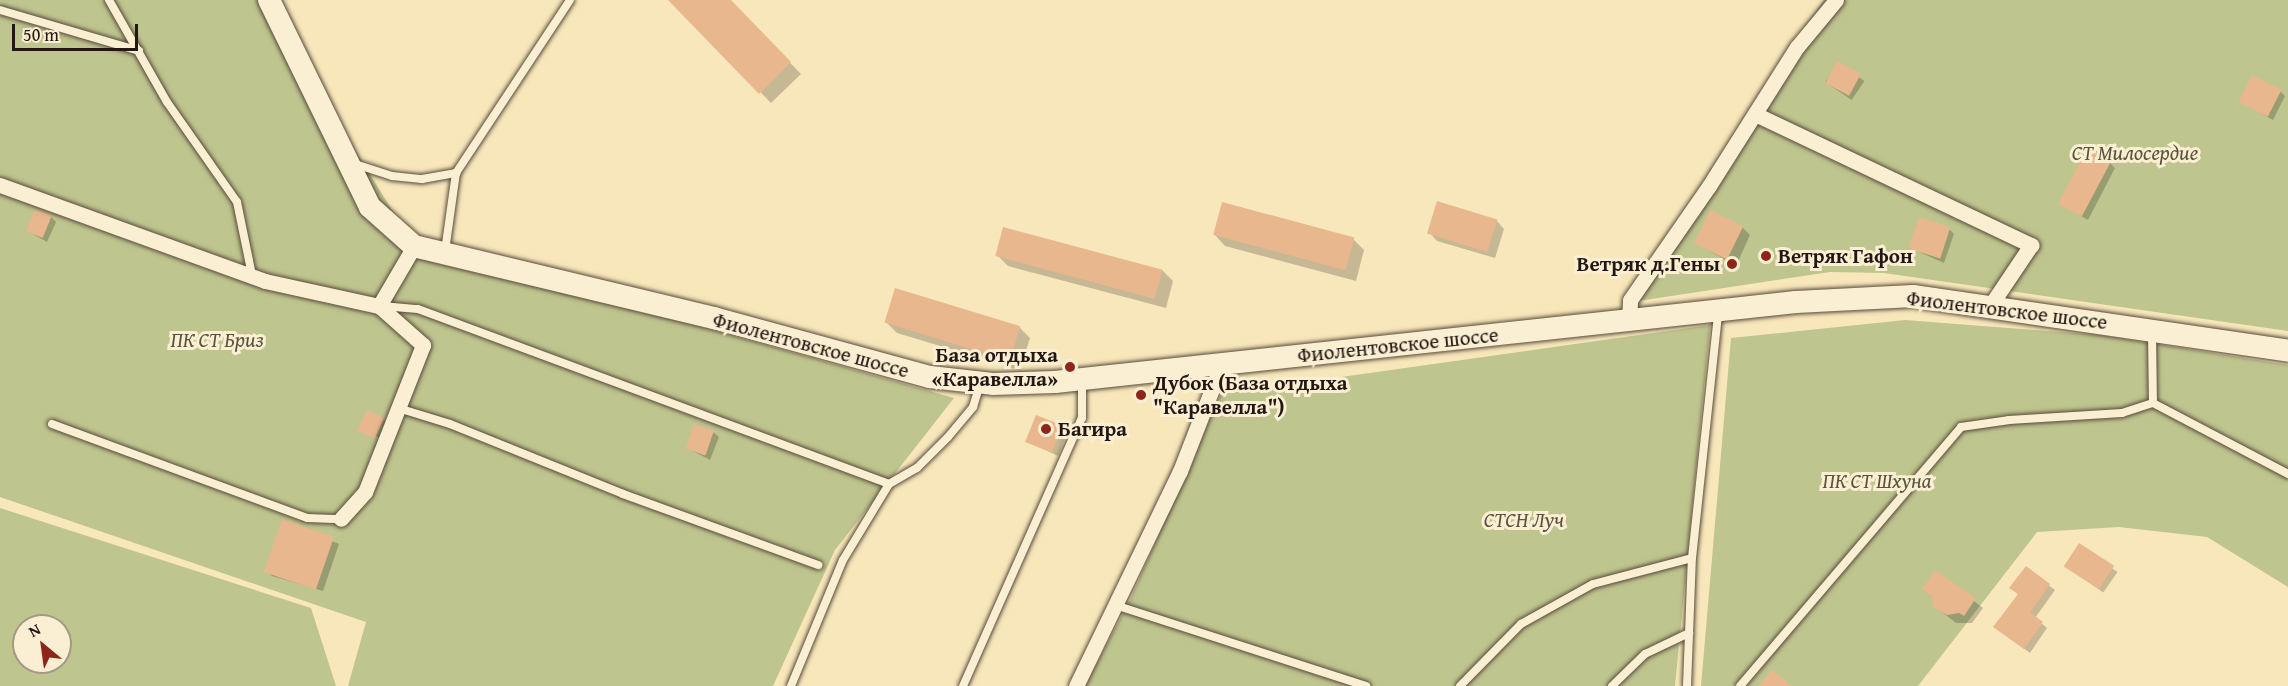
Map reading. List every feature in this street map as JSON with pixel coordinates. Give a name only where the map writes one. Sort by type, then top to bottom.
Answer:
[{"type":"main road","name":"Фиолентовское шоссе","points":[[270,0],[317,92],[346,162],[370,207],[414,246],[714,318],[930,377],[981,382],[1082,379],[1796,302],[1913,296],[2151,328],[2288,351]]},
{"type":"street","points":[[1629,321],[1630,300],[1755,114],[1797,47],[1836,0]]},
{"type":"street","points":[[1755,114],[2031,245],[1990,306]]},
{"type":"street","points":[[0,185],[253,277],[379,306],[423,345],[365,492],[341,519]]},
{"type":"street","points":[[379,306],[414,246]]},
{"type":"street","points":[[1076,686],[1180,471],[1222,363]]},
{"type":"lane","points":[[110,0],[167,102],[237,202],[253,277]]},
{"type":"lane","points":[[445,253],[456,173],[570,0]]},
{"type":"lane","points":[[0,10],[139,51]]},
{"type":"lane","points":[[346,162],[402,177],[422,179],[456,173]]},
{"type":"lane","points":[[379,306],[418,309],[889,484]]},
{"type":"lane","points":[[1687,686],[1692,558],[1718,312]]},
{"type":"lane","points":[[2151,328],[2153,403]]},
{"type":"lane","points":[[963,686],[1082,418],[1082,379]]},
{"type":"lane","points":[[791,686],[843,560],[889,484],[917,468],[948,437],[973,407],[981,382]]},
{"type":"lane","points":[[1740,686],[1961,427],[2009,420],[2122,413],[2153,403],[2200,424],[2288,474]]},
{"type":"lane","points":[[398,408],[450,424],[623,494],[818,565]]},
{"type":"lane","points":[[52,424],[306,518],[341,519]]},
{"type":"lane","points":[[1460,686],[1521,624],[1593,584],[1692,558]]},
{"type":"lane","points":[[1115,605],[1366,686]]},
{"type":"lane","points":[[1612,686],[1645,654],[1689,633]]},
{"type":"green space","name":"ПК СТ Бриз","points":[[0,0],[263,0],[414,246],[954,398],[835,550],[773,686],[348,686],[366,622],[0,497]]},
{"type":"green space","name":"СТ Милосердие","points":[[1824,0],[2288,0],[2288,331],[1884,273],[1830,272],[1625,303],[1796,38]]},
{"type":"green space","name":"ПК СТ Шхуна","points":[[1905,320],[2100,335],[2288,365],[2288,587],[2207,537],[2119,527],[2037,532],[1918,686],[1701,686],[1731,338]]},
{"type":"green space","name":"СТСН Луч","points":[[1710,325],[1675,686],[1085,686],[1130,600],[1221,394]]},
{"type":"green space","points":[[0,508],[311,608],[336,686],[0,686]]},
{"type":"building","points":[[668,0],[731,0],[791,62],[759,94]]},
{"type":"building","points":[[1837,61],[1861,74],[1849,96],[1825,83]]},
{"type":"building","points":[[2252,75],[2281,90],[2268,117],[2238,102]]},
{"type":"building","points":[[2087,149],[2111,162],[2082,216],[2058,204]]},
{"type":"building","points":[[1437,201],[1497,219],[1487,252],[1427,234]]},
{"type":"building","points":[[1222,202],[1354,237],[1346,270],[1213,235]]},
{"type":"building","points":[[35,209],[52,216],[43,238],[26,231]]},
{"type":"building","points":[[1710,210],[1743,226],[1727,259],[1694,243]]},
{"type":"building","points":[[1919,217],[1950,227],[1940,259],[1909,248]]},
{"type":"building","points":[[1003,227],[1162,270],[1155,299],[995,256]]},
{"type":"building","points":[[895,288],[1020,326],[1010,361],[884,322]]},
{"type":"building","points":[[367,410],[384,418],[374,439],[357,431]]},
{"type":"building","points":[[1036,415],[1063,426],[1052,453],[1025,442]]},
{"type":"building","points":[[694,424],[714,431],[705,455],[686,449]]},
{"type":"building","points":[[282,519],[334,537],[316,590],[264,572]]},
{"type":"building","points":[[2079,543],[2114,566],[2099,589],[2064,566]]},
{"type":"building","points":[[2026,566],[2050,584],[2030,612],[2043,622],[2024,649],[1993,627],[2018,594],[2009,588]]},
{"type":"building","points":[[1935,570],[1976,598],[1964,616],[1959,613],[1947,615],[1933,607],[1932,597],[1922,589]]},
{"type":"building","points":[[1772,670],[1792,686],[1759,686]]},
{"type":"place","name":"Ветряк Гафон","points":[[1766,256]]},
{"type":"place","name":"Ветряк д.Гены","points":[[1732,264]]},
{"type":"place","name":"База отдыха «Каравелла»","points":[[1070,367]]},
{"type":"place","name":"Дубок (База отдыха \"Каравелла\")","points":[[1141,395]]},
{"type":"place","name":"Багира","points":[[1046,429]]}]
